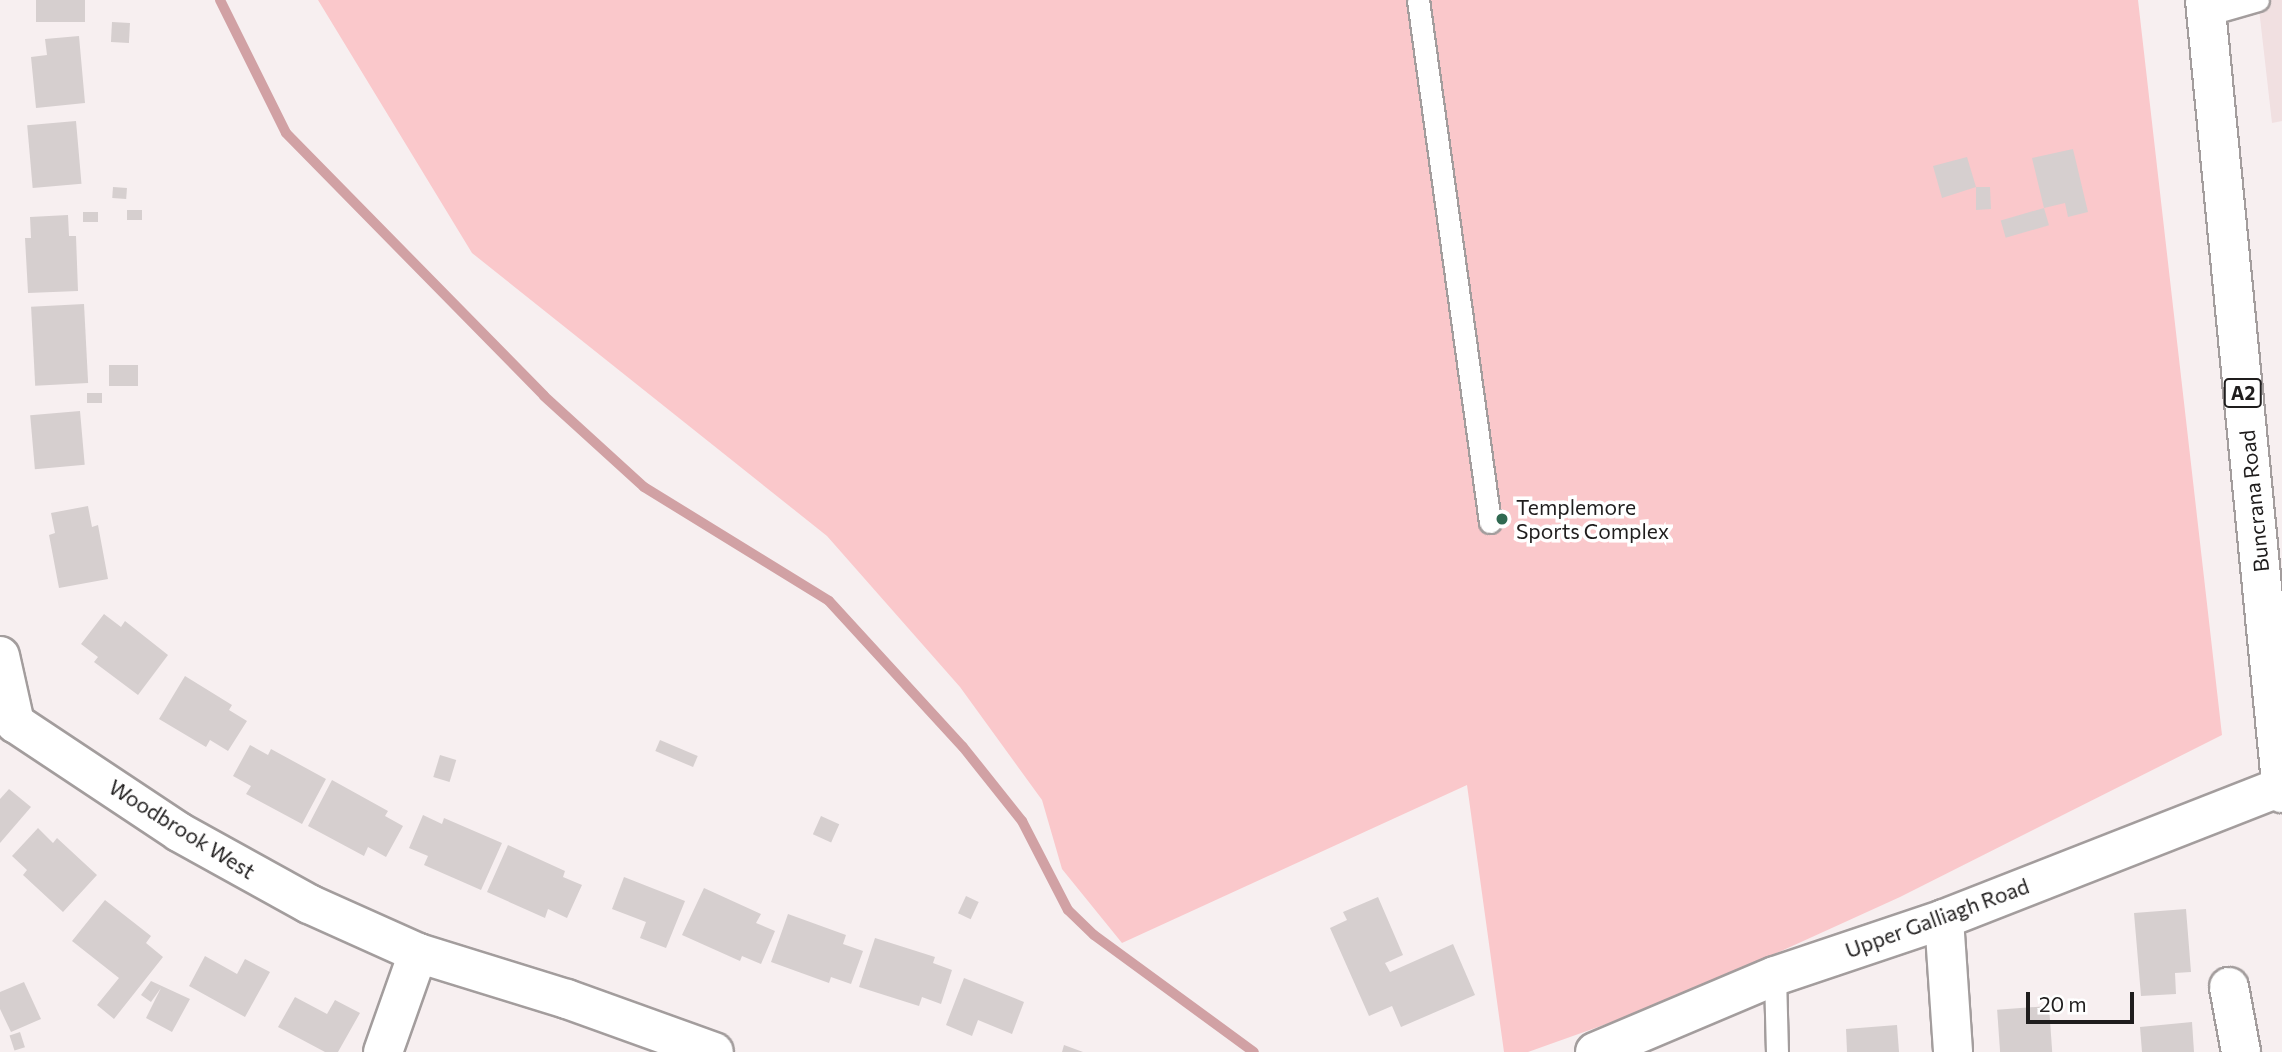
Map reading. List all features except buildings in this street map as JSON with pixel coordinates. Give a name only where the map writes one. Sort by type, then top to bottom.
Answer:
[{"type":"main road","name":"Buncrana Road","points":[[2205,8],[2279,735],[2282,793]]},
{"type":"main road","name":"Woodbrook West","points":[[0,656],[8,723],[179,832],[309,904],[418,953],[567,999],[714,1052]]},
{"type":"main road","name":"Upper Galliagh Road","points":[[1595,1052],[1775,976],[1944,919],[2281,787]]},
{"type":"main road","points":[[1944,919],[1953,1052]]},
{"type":"main road","points":[[383,1052],[418,953]]},
{"type":"main road","points":[[2229,988],[2241,1052]]},
{"type":"lane","points":[[1418,0],[1490,522]]},
{"type":"lane","points":[[2205,8],[2258,0]]},
{"type":"lane","points":[[1775,976],[1777,1052]]},
{"type":"shaded area","name":"Templemore Sports Complex","points":[[318,0],[2138,0],[2222,735],[1900,897],[1671,1001],[1528,1052],[1504,1052],[1467,785],[1122,943],[1062,869],[1042,800],[960,687],[827,536],[472,253]]},
{"type":"shaded area","points":[[2258,0],[2282,0],[2282,121],[2272,123]]},
{"type":"waterway","points":[[220,0],[286,133],[544,396],[644,487],[829,601],[963,747],[1022,821],[1068,910],[1094,935],[1254,1052]]},
{"type":"place","name":"Templemore Sports Complex","points":[[1502,519]]}]
